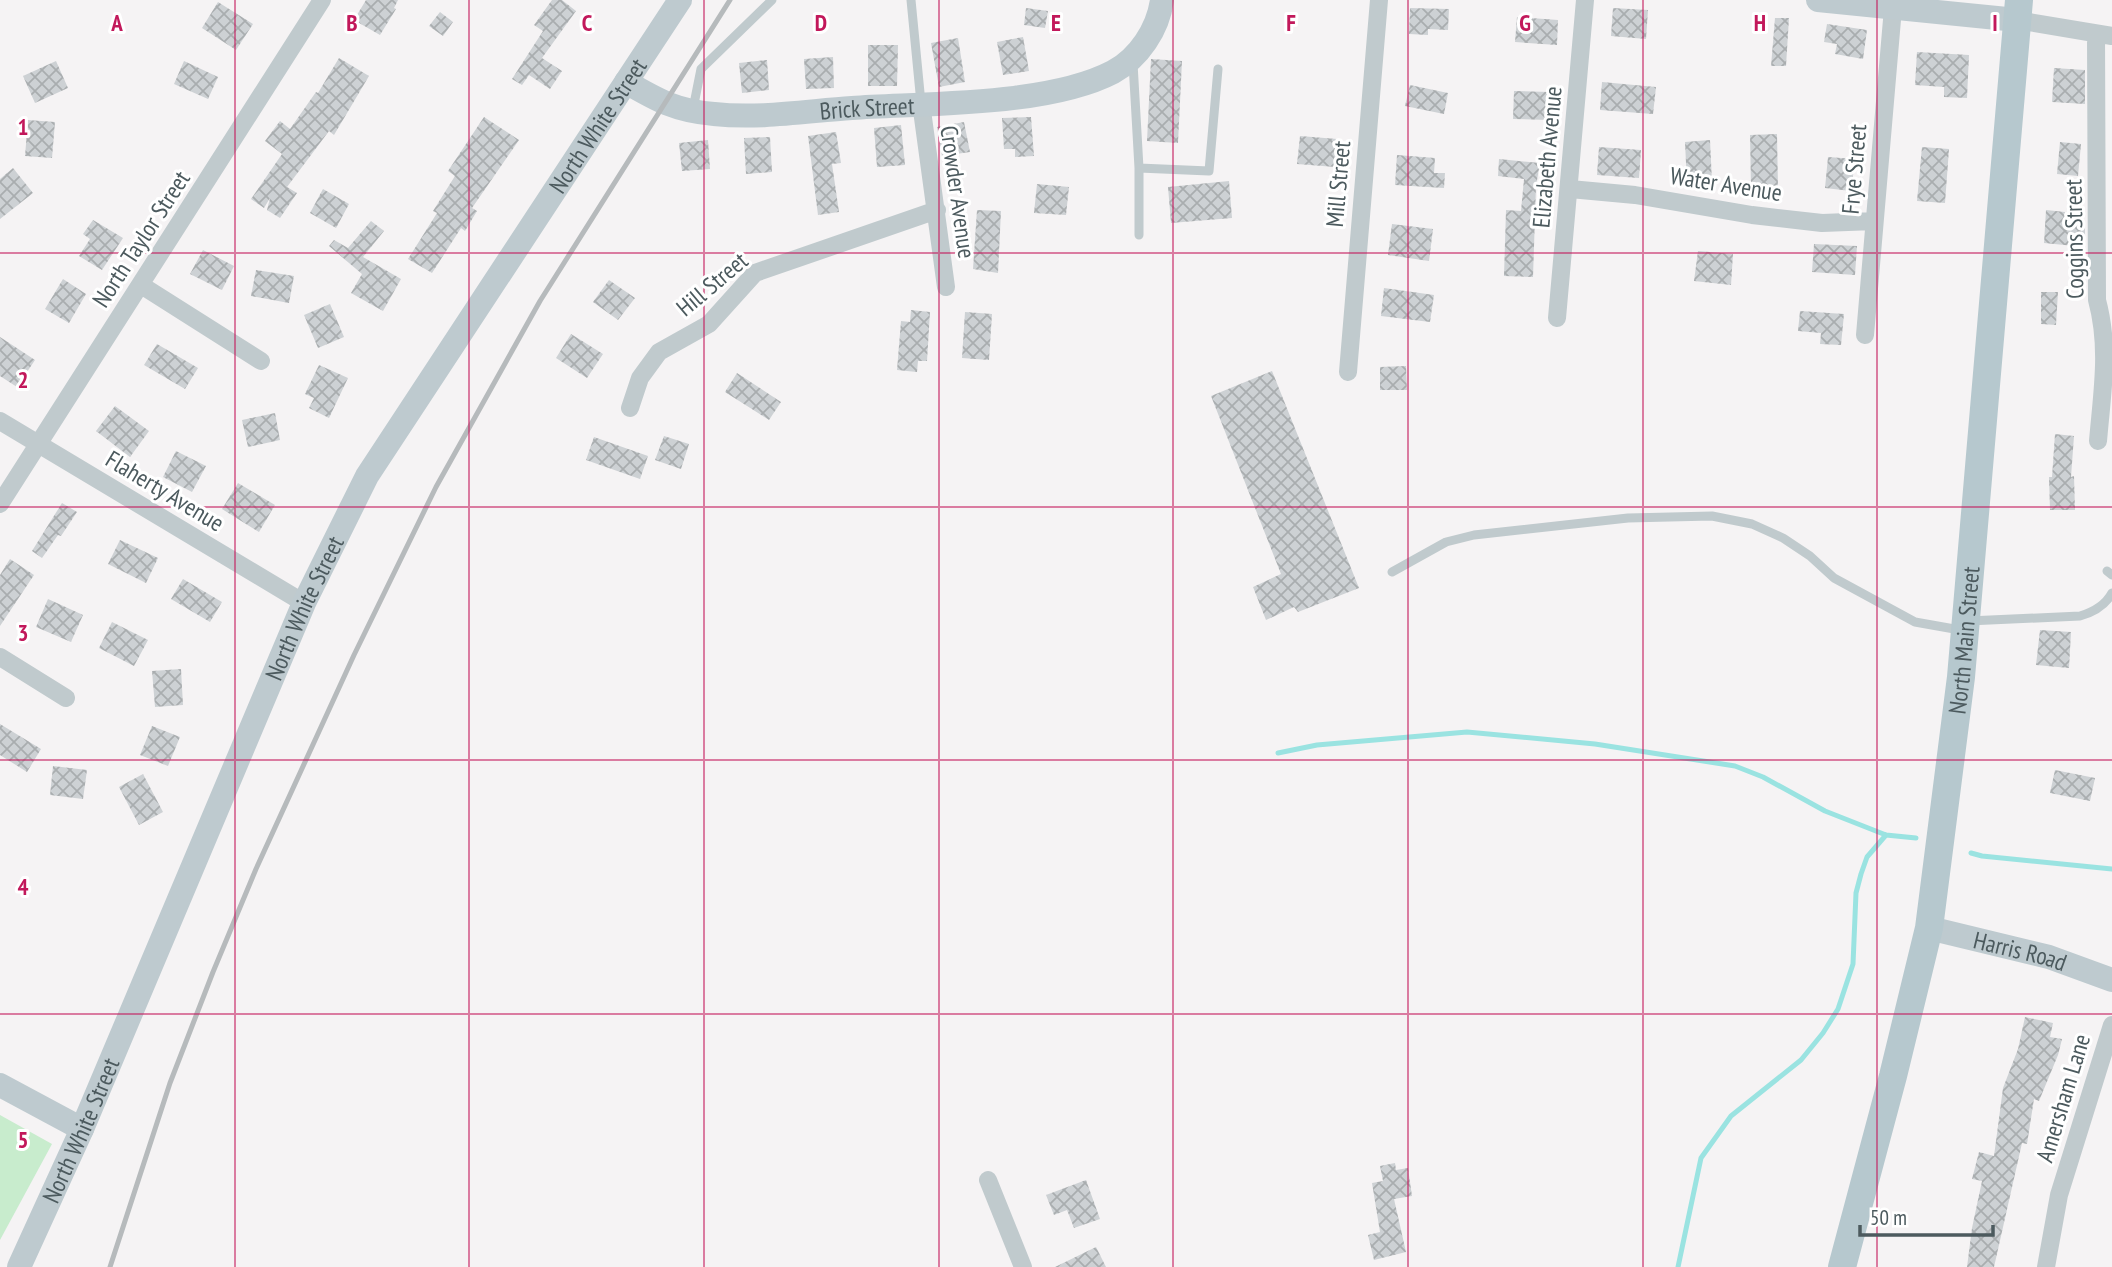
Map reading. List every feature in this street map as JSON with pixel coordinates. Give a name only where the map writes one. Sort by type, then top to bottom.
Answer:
[{"type":"main road","name":"North White Street","points":[[19,1267],[82,1129],[304,603],[367,476],[680,0]]},
{"type":"main road","points":[[1124,64],[1152,32],[1162,0]]},
{"type":"main road","points":[[1818,0],[1893,8],[2018,10]]},
{"type":"main road","name":"North Main Street","points":[[1842,1267],[1894,1076],[1929,928],[1966,626],[2018,10]]},
{"type":"main road","name":"Brick Street","points":[[626,82],[663,104],[716,115],[758,114],[996,99],[1047,92],[1089,82],[1124,64]]},
{"type":"main road","name":"Harris Road","points":[[1929,928],[1964,934],[2049,957],[2112,980]]},
{"type":"main road","points":[[0,1085],[82,1129]]},
{"type":"street","name":"Mill Street","points":[[1348,372],[1379,0]]},
{"type":"street","name":"Elizabeth Avenue","points":[[1557,318],[1585,0]]},
{"type":"street","name":"North Taylor Street","points":[[0,504],[141,285],[316,2]]},
{"type":"street","name":"Frye Street","points":[[1865,335],[1893,8]]},
{"type":"street","points":[[2018,10],[2104,35]]},
{"type":"street","name":"Coggins Street","points":[[2098,441],[2105,361],[2104,334],[2097,300],[2104,35]]},
{"type":"street","name":"Crowder Avenue","points":[[921,103],[946,287]]},
{"type":"street","name":"Water Avenue","points":[[1570,189],[1635,195],[1752,215],[1822,223],[1874,221]]},
{"type":"street","name":"Hill Street","points":[[630,408],[640,378],[659,352],[709,324],[755,273],[937,210]]},
{"type":"street","points":[[141,285],[261,361]]},
{"type":"street","name":"Flaherty Avenue","points":[[0,421],[304,603]]},
{"type":"street","points":[[0,657],[66,698]]},
{"type":"street","name":"Amersham Lane","points":[[2046,1267],[2059,1195],[2112,1025]]},
{"type":"street","points":[[988,1180],[1023,1267]]},
{"type":"lane","points":[[692,111],[701,69],[772,0]]},
{"type":"lane","points":[[911,0],[921,103]]},
{"type":"lane","points":[[1124,64],[1139,168],[1139,235]]},
{"type":"lane","points":[[1139,168],[1209,171],[1218,69]]},
{"type":"lane","points":[[1392,572],[1446,542],[1474,535],[1628,517],[1712,516],[1752,524],[1783,538],[1810,556],[1834,578],[1915,622],[1966,626],[2080,616],[2101,607],[2112,593]]},
{"type":"green space","points":[[0,1115],[52,1144],[0,1240]]},
{"type":"building","points":[[366,0],[398,0],[394,8],[396,9],[380,35],[354,20]]},
{"type":"building","points":[[552,0],[562,0],[576,11],[542,58],[562,71],[550,89],[529,75],[522,85],[512,79],[543,31],[534,25]]},
{"type":"building","points":[[218,2],[253,24],[236,50],[202,28]]},
{"type":"building","points":[[1026,8],[1048,11],[1045,28],[1024,25]]},
{"type":"building","points":[[1410,8],[1449,9],[1448,30],[1428,29],[1428,35],[1409,34]]},
{"type":"building","points":[[1613,8],[1648,10],[1646,39],[1611,36]]},
{"type":"building","points":[[440,12],[453,22],[443,36],[429,26]]},
{"type":"building","points":[[1517,17],[1558,20],[1557,45],[1515,42]]},
{"type":"building","points":[[1775,18],[1789,18],[1786,66],[1771,66]]},
{"type":"building","points":[[1827,24],[1867,30],[1863,59],[1835,54],[1837,44],[1824,42]]},
{"type":"building","points":[[1023,37],[1029,71],[1003,75],[997,42]]},
{"type":"building","points":[[958,38],[965,82],[939,87],[931,43]]},
{"type":"building","points":[[868,45],[898,45],[897,86],[868,86]]},
{"type":"building","points":[[1917,52],[1969,55],[1967,98],[1944,97],[1944,87],[1915,85]]},
{"type":"building","points":[[833,57],[834,88],[806,89],[804,59]]},
{"type":"building","points":[[339,58],[369,76],[334,135],[329,131],[287,187],[297,193],[280,218],[267,210],[270,198],[264,208],[251,199],[282,154],[265,141],[280,121],[290,129],[316,92],[318,93]]},
{"type":"building","points":[[1151,59],[1182,61],[1178,143],[1147,141]]},
{"type":"building","points":[[767,60],[769,90],[742,93],[739,63]]},
{"type":"building","points":[[56,61],[68,88],[35,103],[23,76]]},
{"type":"building","points":[[184,61],[218,77],[208,99],[174,84]]},
{"type":"building","points":[[2054,68],[2085,70],[2085,104],[2052,102]]},
{"type":"building","points":[[1602,82],[1656,87],[1653,114],[1600,110]]},
{"type":"building","points":[[1410,85],[1448,93],[1444,114],[1405,106]]},
{"type":"building","points":[[1514,91],[1549,92],[1549,120],[1513,119]]},
{"type":"building","points":[[484,117],[519,140],[472,208],[477,211],[465,231],[461,228],[432,273],[408,259],[437,213],[433,211],[455,176],[448,171]]},
{"type":"building","points":[[1031,117],[1034,156],[1015,157],[1015,149],[1004,149],[1002,118]]},
{"type":"building","points":[[28,120],[55,122],[52,158],[25,156]]},
{"type":"building","points":[[964,122],[970,152],[942,156],[937,127]]},
{"type":"building","points":[[901,125],[905,165],[877,167],[874,128]]},
{"type":"building","points":[[836,132],[841,163],[832,164],[839,212],[818,215],[808,136]]},
{"type":"building","points":[[1777,134],[1778,188],[1751,189],[1750,135]]},
{"type":"building","points":[[1300,136],[1337,139],[1335,167],[1297,164]]},
{"type":"building","points":[[770,137],[772,172],[746,174],[744,138]]},
{"type":"building","points":[[708,140],[710,169],[682,171],[679,143]]},
{"type":"building","points":[[1710,140],[1712,182],[1687,184],[1685,142]]},
{"type":"building","points":[[2060,142],[2081,144],[2078,176],[2057,174]]},
{"type":"building","points":[[1599,147],[1641,150],[1639,178],[1597,175]]},
{"type":"building","points":[[1922,147],[1949,149],[1945,203],[1917,201]]},
{"type":"building","points":[[1397,155],[1435,158],[1434,173],[1445,173],[1444,188],[1395,185]]},
{"type":"building","points":[[1828,157],[1855,159],[1851,191],[1825,188]]},
{"type":"building","points":[[1499,159],[1540,163],[1536,186],[1533,277],[1504,276],[1506,210],[1521,211],[1524,179],[1498,176]]},
{"type":"building","points":[[13,168],[33,193],[0,219],[0,179]]},
{"type":"building","points":[[1229,181],[1232,218],[1171,223],[1168,187]]},
{"type":"building","points":[[1037,184],[1069,187],[1066,215],[1034,213]]},
{"type":"building","points":[[323,189],[349,204],[336,228],[310,213]]},
{"type":"building","points":[[977,210],[1001,211],[998,273],[973,269]]},
{"type":"building","points":[[2046,210],[2065,212],[2064,225],[2085,226],[2085,247],[2044,243]]},
{"type":"building","points":[[93,220],[123,238],[102,270],[79,256],[90,239],[83,234]]},
{"type":"building","points":[[371,221],[384,231],[363,257],[401,279],[383,311],[351,293],[362,274],[329,246],[334,240],[348,248]]},
{"type":"building","points":[[1392,224],[1433,229],[1429,261],[1388,255]]},
{"type":"building","points":[[1814,244],[1857,246],[1855,275],[1812,272]]},
{"type":"building","points":[[203,250],[234,266],[222,290],[190,274]]},
{"type":"building","points":[[1698,251],[1733,254],[1731,285],[1694,281]]},
{"type":"building","points":[[256,270],[294,276],[289,303],[251,296]]},
{"type":"building","points":[[63,279],[86,294],[69,323],[45,309]]},
{"type":"building","points":[[609,280],[635,298],[618,320],[593,302]]},
{"type":"building","points":[[1384,288],[1434,295],[1430,322],[1381,316]]},
{"type":"building","points":[[2041,292],[2058,292],[2056,325],[2041,324]]},
{"type":"building","points":[[330,304],[344,337],[318,348],[304,315]]},
{"type":"building","points":[[911,310],[930,312],[927,361],[918,361],[917,372],[897,370],[901,321],[910,322]]},
{"type":"building","points":[[1800,311],[1844,314],[1841,345],[1820,344],[1821,333],[1798,331]]},
{"type":"building","points":[[965,312],[992,314],[989,360],[962,358]]},
{"type":"building","points":[[571,334],[603,354],[587,378],[556,358]]},
{"type":"building","points":[[0,337],[35,360],[17,387],[0,376]]},
{"type":"building","points":[[157,344],[198,368],[185,389],[144,365]]},
{"type":"building","points":[[319,365],[348,378],[329,418],[309,408],[314,398],[305,394]]},
{"type":"building","points":[[1406,366],[1407,390],[1380,390],[1380,367]]},
{"type":"building","points":[[1272,371],[1359,588],[1298,612],[1294,607],[1266,620],[1253,587],[1281,574],[1211,396]]},
{"type":"building","points":[[737,373],[781,402],[769,420],[725,392]]},
{"type":"building","points":[[115,406],[149,431],[130,457],[96,431]]},
{"type":"building","points":[[275,413],[280,440],[248,447],[242,420]]},
{"type":"building","points":[[2055,434],[2074,436],[2071,477],[2074,476],[2075,510],[2050,510],[2049,477],[2052,477]]},
{"type":"building","points":[[664,436],[689,444],[681,469],[655,460]]},
{"type":"building","points":[[594,437],[648,456],[640,479],[586,460]]},
{"type":"building","points":[[176,451],[206,466],[192,492],[163,477]]},
{"type":"building","points":[[238,483],[275,505],[259,532],[222,509]]},
{"type":"building","points":[[62,503],[77,512],[42,558],[32,551]]},
{"type":"building","points":[[120,540],[158,558],[146,583],[108,564]]},
{"type":"building","points":[[10,559],[34,575],[0,626],[0,575]]},
{"type":"building","points":[[183,579],[222,602],[210,622],[171,599]]},
{"type":"building","points":[[48,599],[83,615],[71,642],[36,627]]},
{"type":"building","points":[[112,622],[148,640],[134,666],[99,648]]},
{"type":"building","points":[[2040,630],[2071,632],[2069,668],[2036,665]]},
{"type":"building","points":[[181,669],[183,705],[155,707],[152,671]]},
{"type":"building","points":[[0,724],[41,749],[27,772],[0,755]]},
{"type":"building","points":[[152,726],[180,737],[168,766],[140,755]]},
{"type":"building","points":[[53,766],[87,770],[83,799],[50,795]]},
{"type":"building","points":[[2055,770],[2095,778],[2090,801],[2050,793]]},
{"type":"building","points":[[143,774],[163,812],[139,825],[119,787]]},
{"type":"building","points":[[2025,1017],[2053,1023],[2050,1037],[2062,1039],[2039,1101],[2034,1099],[2027,1144],[2022,1143],[1994,1267],[1967,1267],[1982,1181],[1972,1179],[1979,1152],[1994,1156],[2003,1088],[2018,1049]]},
{"type":"building","points":[[1395,1163],[1396,1170],[1408,1168],[1412,1196],[1394,1199],[1406,1252],[1374,1260],[1368,1235],[1380,1232],[1372,1183],[1383,1181],[1380,1166]]},
{"type":"building","points":[[1086,1180],[1100,1219],[1074,1228],[1067,1210],[1054,1215],[1046,1195]]},
{"type":"building","points":[[1096,1247],[1106,1267],[1055,1267]]},
{"type":"waterway","points":[[1278,753],[1317,745],[1467,732],[1595,744],[1735,766],[1763,777],[1825,811],[1886,835],[1916,838]]},
{"type":"waterway","points":[[1678,1267],[1701,1158],[1731,1116],[1801,1060],[1838,1009],[1853,964],[1856,893],[1861,874],[1867,857],[1886,835]]},
{"type":"waterway","points":[[1971,853],[2112,869]]},
{"type":"railway","points":[[110,1267],[170,1083],[256,869],[354,655],[436,487],[540,301],[730,0]]}]
